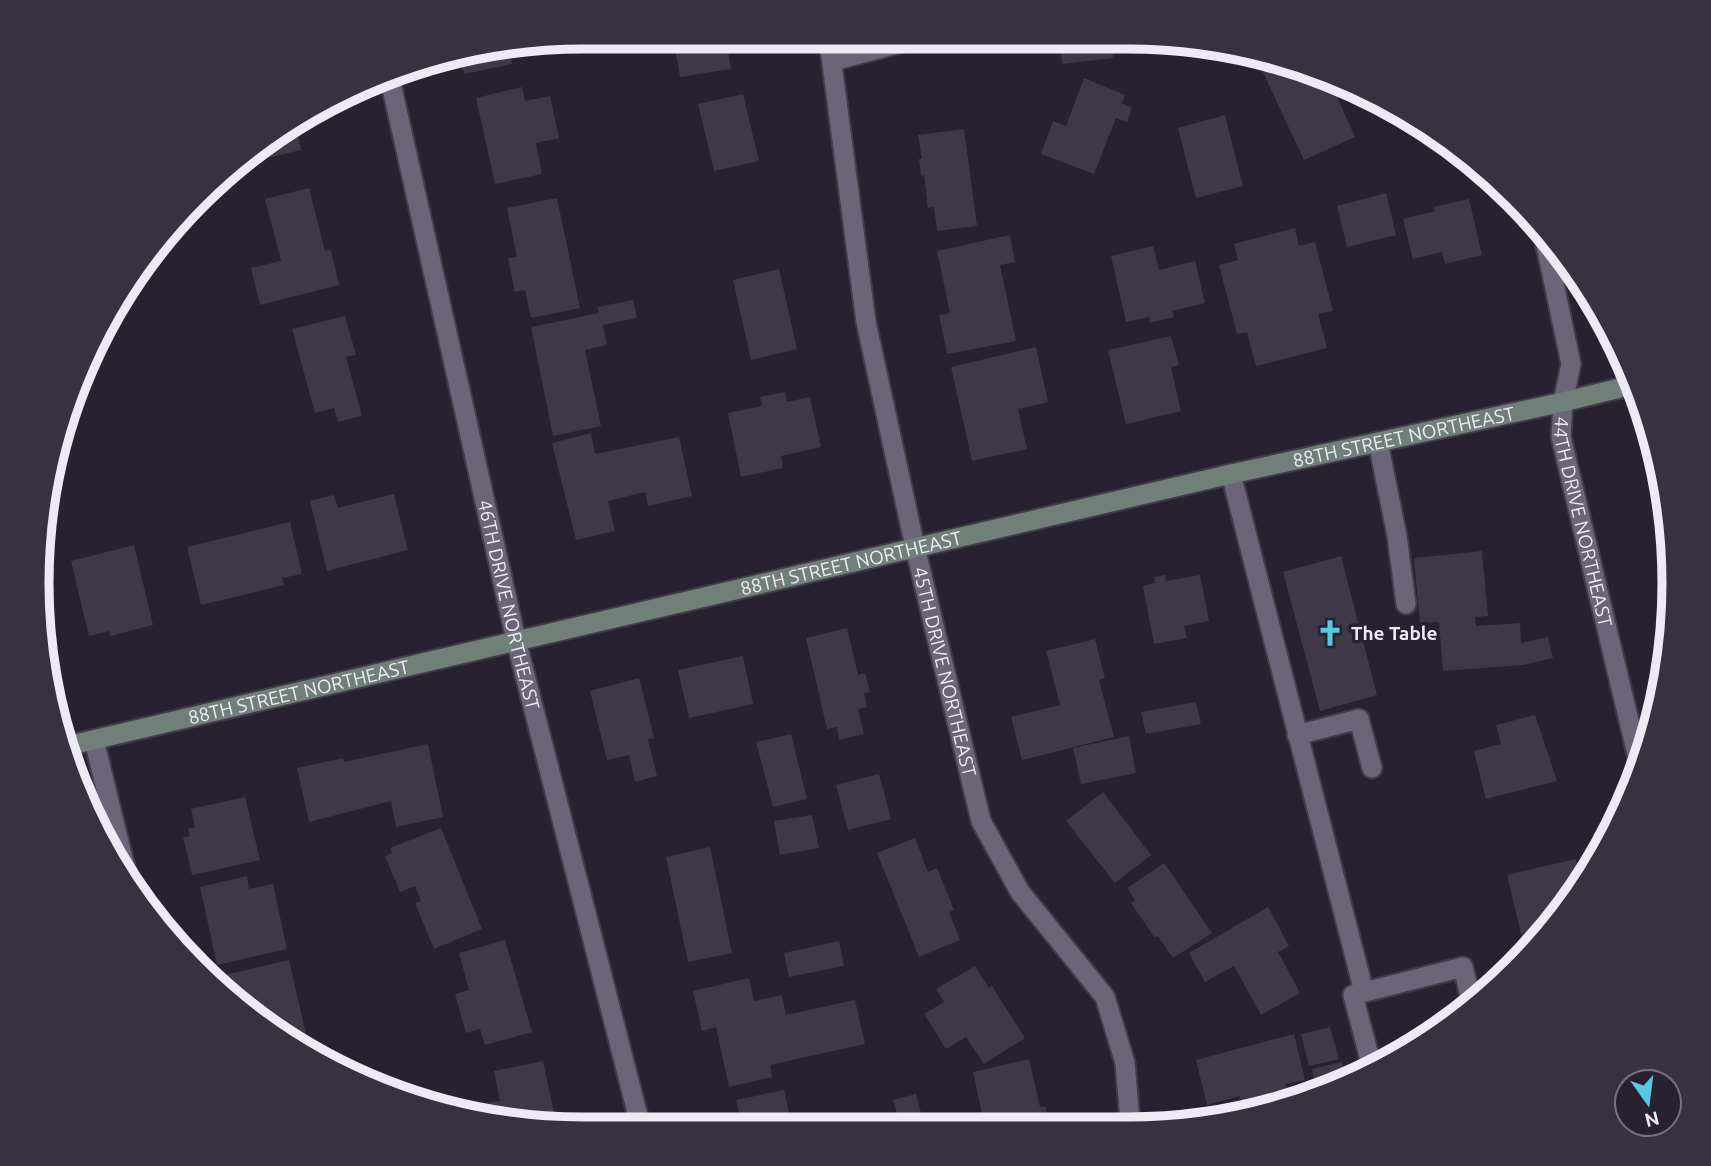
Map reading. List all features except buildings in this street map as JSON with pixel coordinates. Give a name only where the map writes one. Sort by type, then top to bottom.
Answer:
[{"type":"main road","name":"88TH STREET NORTHEAST","points":[[74,744],[1231,474],[1624,387]]},
{"type":"street","name":"45TH DRIVE NORTHEAST","points":[[831,49],[866,322],[915,547],[981,821],[1020,892],[1105,997],[1125,1063],[1129,1117]]},
{"type":"street","points":[[833,61],[878,49]]},
{"type":"street","name":"46TH DRIVE NORTHEAST","points":[[391,85],[516,639],[637,1117]]},
{"type":"street","name":"44TH DRIVE NORTHEAST","points":[[1547,253],[1571,364],[1563,402],[1561,437],[1636,750]]},
{"type":"street","points":[[1378,442],[1406,604]]},
{"type":"street","points":[[1231,474],[1364,992]]},
{"type":"street","points":[[1297,735],[1359,719],[1372,768]]},
{"type":"street","points":[[94,740],[121,850]]},
{"type":"street","points":[[1370,1059],[1353,995],[1462,967],[1469,993]]},
{"type":"place","name":"The Table","points":[[1330,633]]}]
